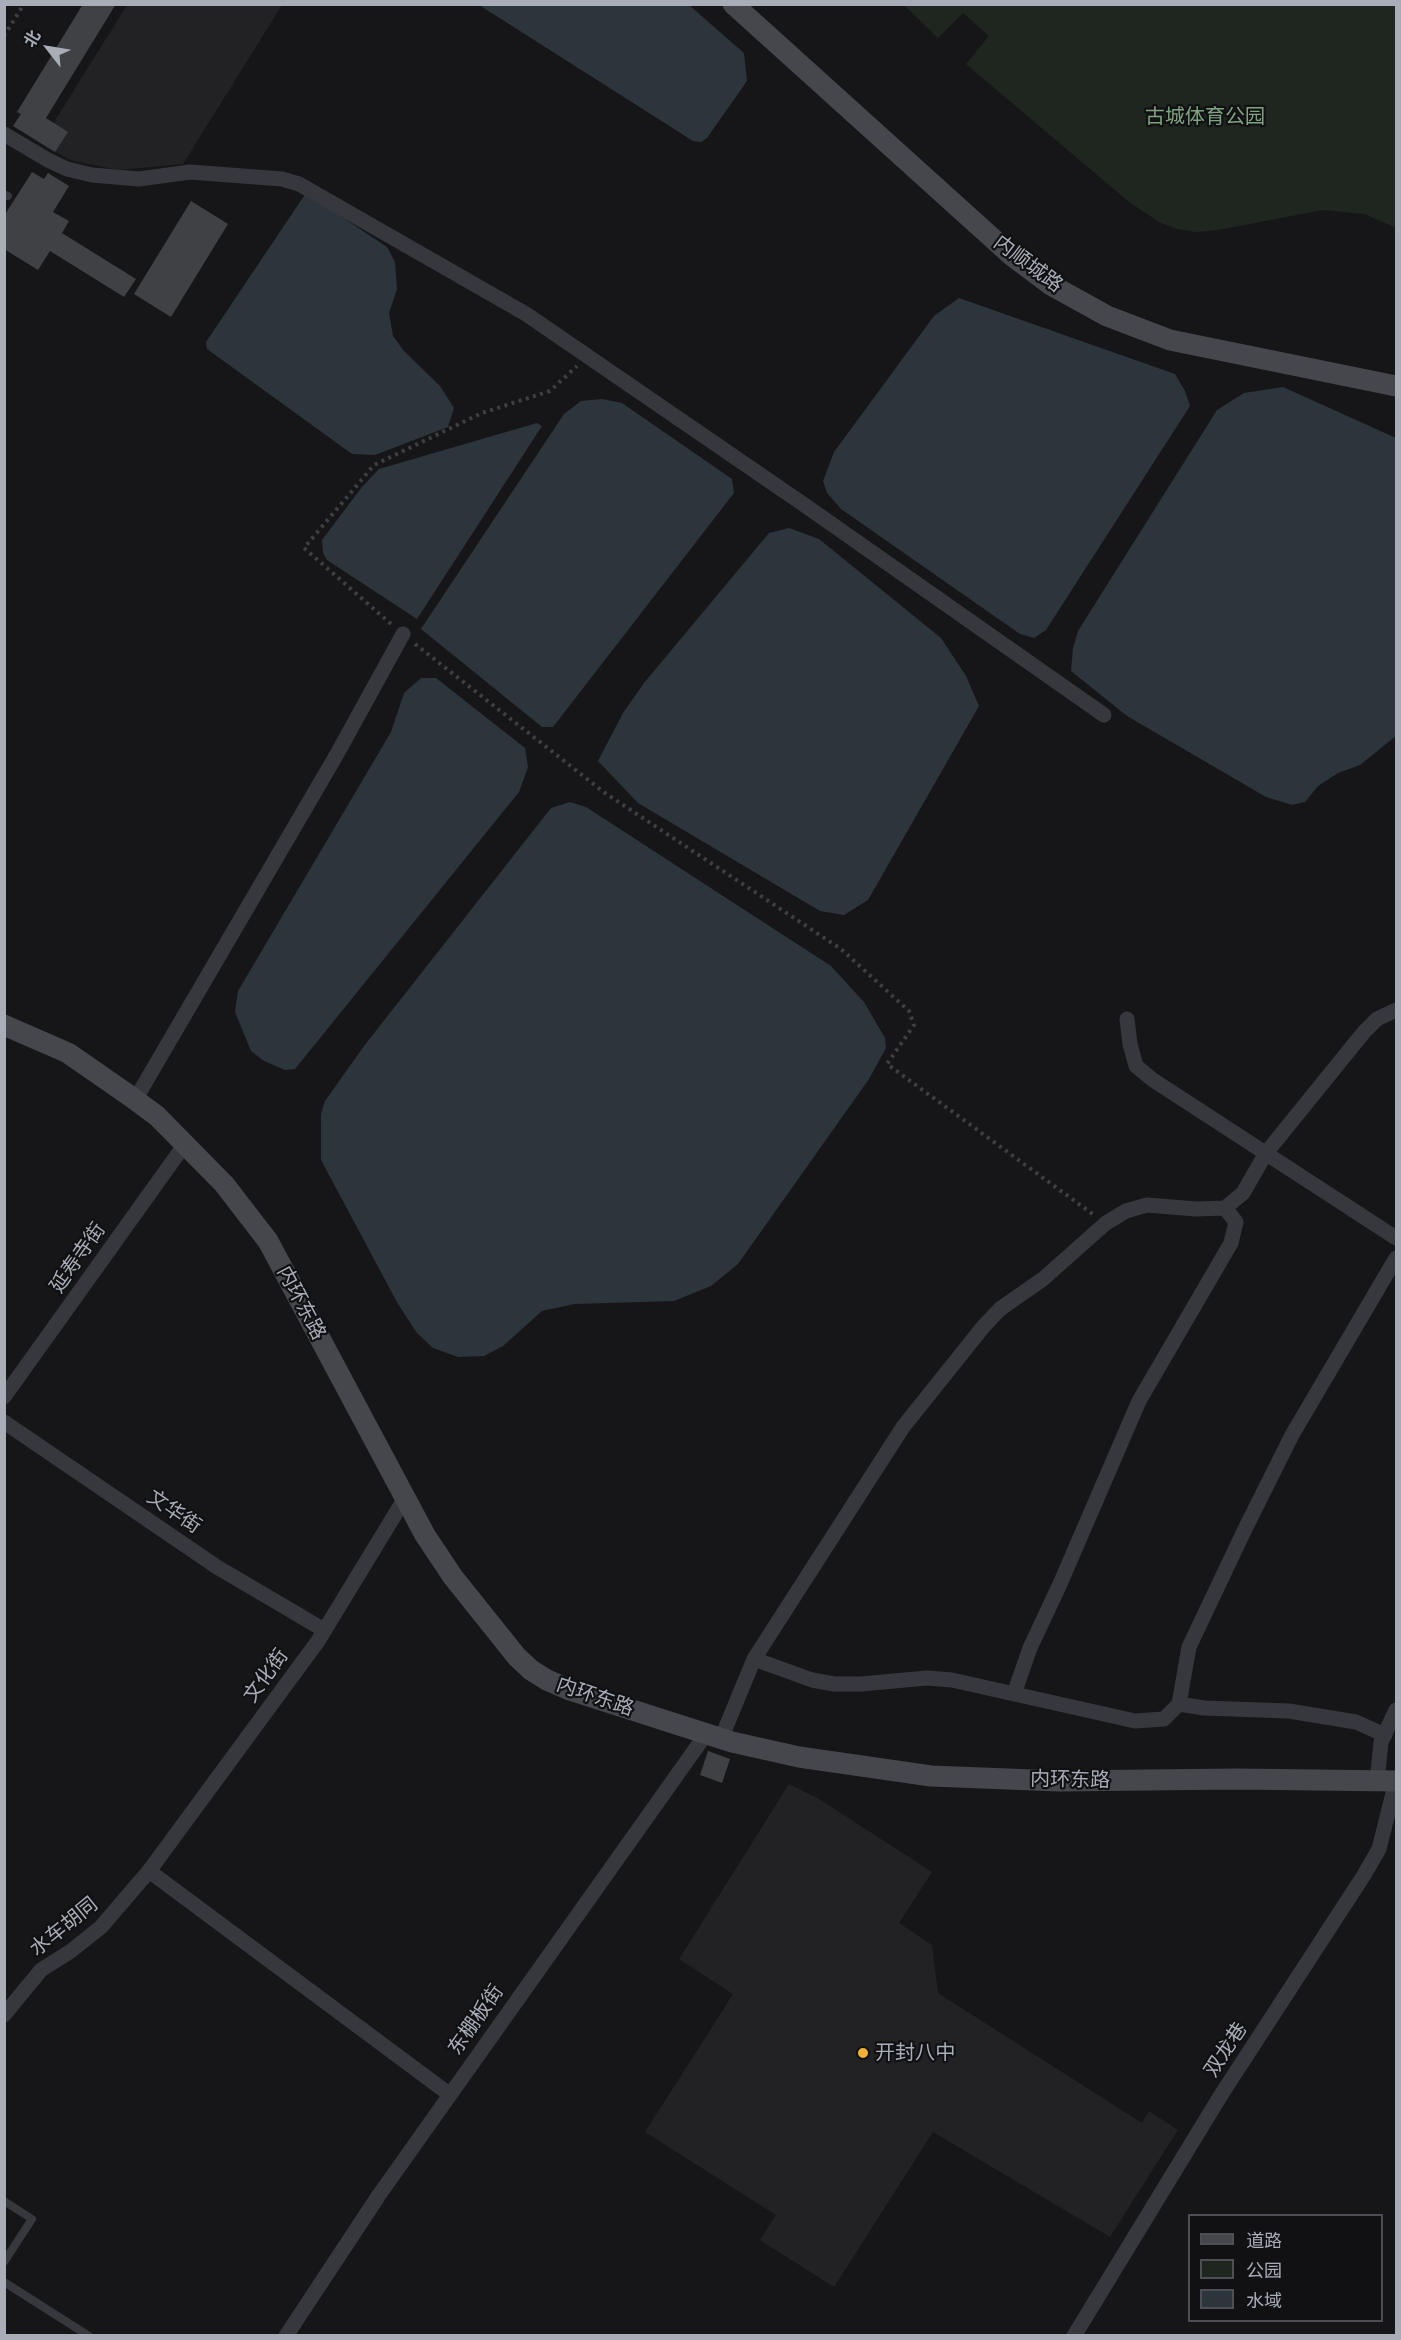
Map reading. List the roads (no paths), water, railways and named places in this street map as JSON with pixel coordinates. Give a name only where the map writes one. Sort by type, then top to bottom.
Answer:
[{"type":"street","name":"内顺城路","points":[[733,4],[1011,255],[1051,285],[1107,316],[1170,340],[1396,386]]},
{"type":"street","points":[[4,134],[67,169],[92,175],[139,179],[190,172],[282,179],[299,184],[526,314],[1104,715]]},
{"type":"street","points":[[135,1100],[337,754],[403,634]]},
{"type":"street","points":[[1014,1694],[1030,1648],[1139,1401],[1231,1243],[1236,1222],[1225,1208],[1243,1193],[1266,1153],[1364,1032],[1377,1019],[1396,1010]]},
{"type":"street","points":[[1127,1019],[1136,1066],[1153,1080],[1396,1238]]},
{"type":"street","name":"内环东路","points":[[4,1025],[68,1053],[135,1100],[157,1116],[224,1184],[268,1241],[425,1535],[453,1577],[517,1657],[547,1680],[570,1690],[713,1736],[800,1757],[931,1776],[1059,1781],[1236,1779],[1390,1781]]},
{"type":"street","name":"延寿寺街","points":[[4,1397],[185,1144]]},
{"type":"street","name":"东棚板街","points":[[286,2336],[379,2195],[450,2094],[713,1736],[754,1659],[903,1427],[947,1370],[1000,1309],[1043,1279],[1106,1223],[1126,1211],[1147,1205],[1196,1209],[1225,1208]]},
{"type":"street","points":[[754,1659],[812,1680],[834,1684],[927,1678],[952,1680],[1135,1721],[1164,1719],[1179,1704],[1190,1647],[1245,1528],[1292,1435],[1396,1258]]},
{"type":"street","name":"文华街","points":[[4,1422],[217,1567],[324,1630]]},
{"type":"street","name":"文化街","points":[[149,1871],[324,1630],[405,1498]]},
{"type":"street","points":[[1179,1704],[1204,1708],[1289,1711],[1356,1722],[1385,1735]]},
{"type":"street","name":"双龙巷","points":[[1074,2336],[1221,2095],[1379,1849],[1390,1781],[1381,1742],[1396,1710]]},
{"type":"street","points":[[149,1871],[450,2094]]},
{"type":"street","name":"水车胡同","points":[[4,2015],[41,1970],[71,1951],[101,1927],[149,1871]]},
{"type":"lane","points":[[4,2201],[32,2219],[4,2262]]},
{"type":"lane","points":[[4,2282],[89,2336]]},
{"type":"water","points":[[479,5],[689,5],[744,53],[747,81],[707,138],[701,142],[693,141]]},
{"type":"water","points":[[306,193],[387,247],[395,262],[397,289],[389,313],[393,336],[404,351],[440,386],[454,408],[448,427],[375,455],[352,454],[207,349],[206,342]]},
{"type":"water","points":[[959,298],[1175,374],[1185,391],[1190,406],[1046,630],[1034,638],[1020,634],[841,509],[827,493],[823,481],[834,452],[934,316]]},
{"type":"water","points":[[1283,387],[1396,438],[1396,736],[1360,765],[1338,773],[1318,786],[1305,802],[1292,805],[1266,797],[1127,716],[1071,671],[1073,648],[1078,631],[1217,410],[1244,393]]},
{"type":"water","points":[[602,399],[622,403],[732,479],[734,493],[553,727],[542,727],[421,629],[564,414],[581,401]]},
{"type":"water","points":[[537,423],[542,426],[417,619],[327,560],[323,553],[322,540],[362,487],[379,469]]},
{"type":"water","points":[[789,528],[819,539],[941,638],[966,676],[979,706],[868,900],[844,915],[820,911],[638,803],[598,761],[623,713],[644,683],[769,533]]},
{"type":"water","points":[[421,678],[436,678],[525,748],[528,767],[519,792],[295,1069],[285,1070],[264,1061],[251,1051],[235,1012],[238,991],[391,732],[404,693]]},
{"type":"water","points":[[570,802],[586,807],[831,966],[864,1002],[885,1038],[886,1048],[869,1079],[738,1264],[711,1286],[674,1301],[574,1304],[542,1311],[503,1346],[484,1356],[458,1357],[433,1348],[417,1333],[398,1304],[321,1160],[321,1114],[325,1101],[364,1046],[551,808]]},
{"type":"place","name":"开封八中","points":[[863,2053]]},
{"type":"park label","name":"古城体育公园","points":[[1205,117]]}]
